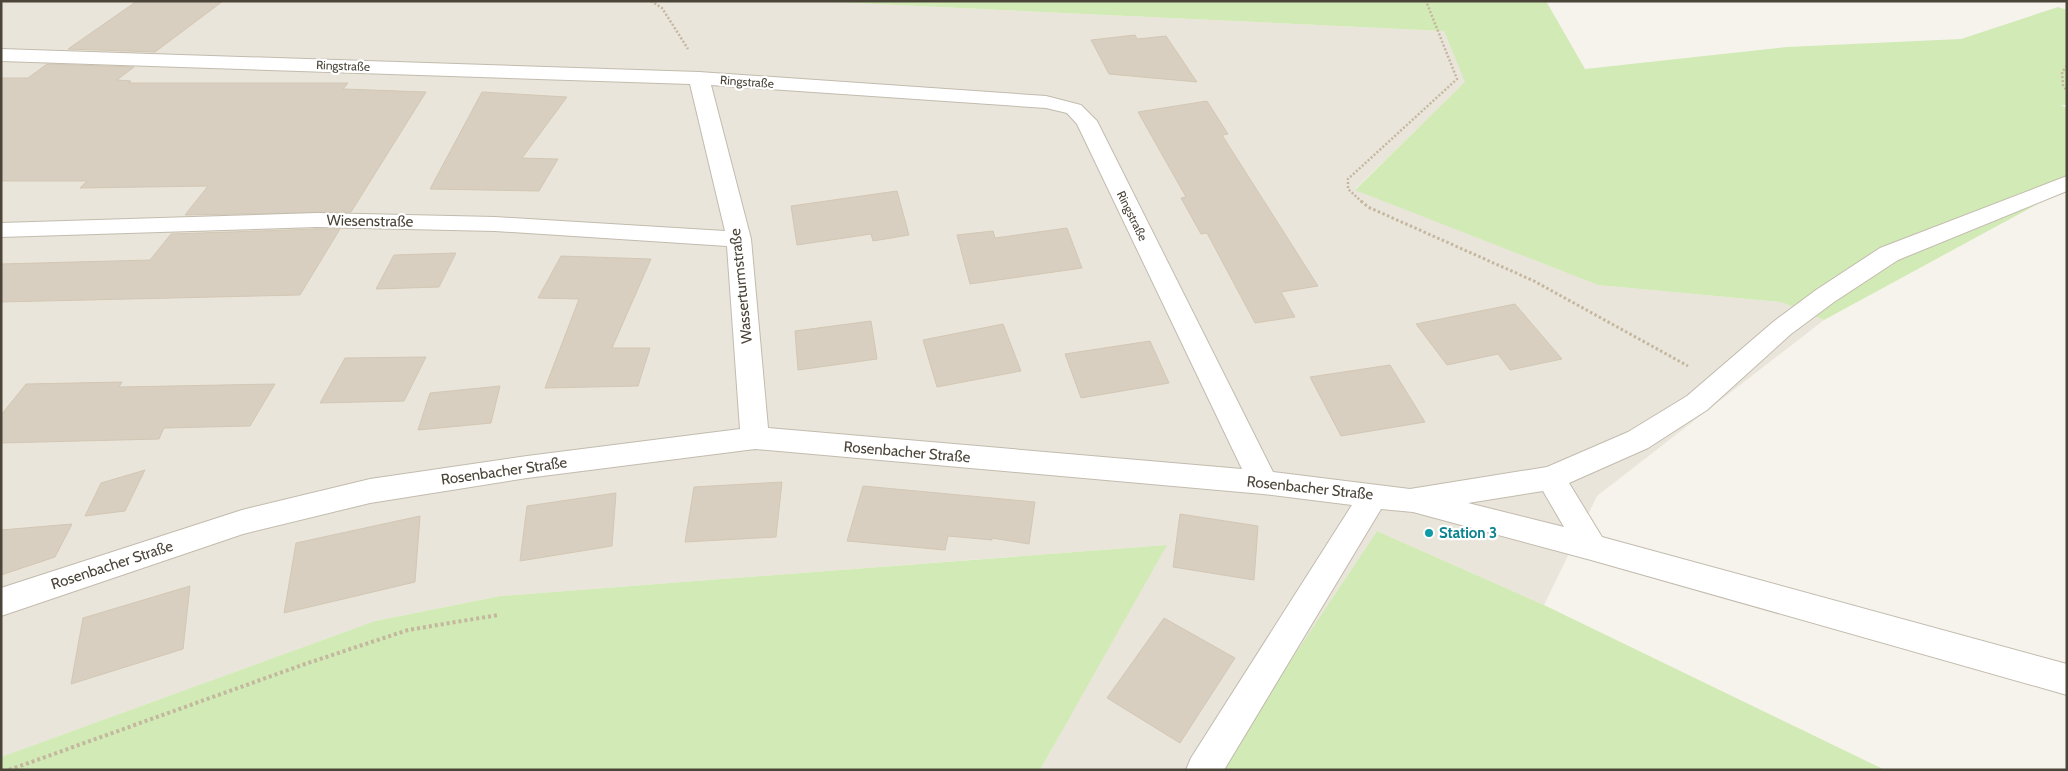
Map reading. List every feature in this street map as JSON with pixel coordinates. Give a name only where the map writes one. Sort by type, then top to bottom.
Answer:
[{"type":"street","name":"Ringstraße","points":[[1,55],[699,78],[1046,102],[1074,110],[1086,121],[1262,482]]},
{"type":"street","name":"Wasserturmstraße","points":[[699,78],[739,239],[756,438]]},
{"type":"street","name":"Rosenbacher Straße","points":[[1,602],[242,522],[370,490],[527,467],[756,438],[1262,482],[1410,501],[1551,478],[1638,440],[1697,403],[1782,328],[1825,296],[1890,254],[2067,183]]},
{"type":"street","name":"Wiesenstraße","points":[[1,230],[318,220],[495,224],[739,239]]},
{"type":"street","points":[[1551,478],[1591,547]]},
{"type":"street","points":[[1204,770],[1374,495]]},
{"type":"street","points":[[1410,501],[1591,547],[2067,680]]},
{"type":"path","points":[[651,1],[662,8],[673,23]]},
{"type":"path","points":[[1426,1],[1457,79],[1348,179],[1348,188],[1368,207],[1534,281],[1720,383]]},
{"type":"path","points":[[2067,66],[2062,72],[2063,85],[2067,91]]},
{"type":"path","points":[[9,770],[304,664],[408,630],[498,615]]},
{"type":"shaded area","points":[[1,1],[813,1],[1444,31],[1466,82],[1355,189],[1598,285],[1781,302],[1824,320],[1597,496],[1544,605],[1377,531],[1218,770],[1040,770],[1166,545],[500,596],[375,621],[1,757]]},
{"type":"green space","points":[[813,1],[1546,1],[1585,69],[1787,47],[1961,39],[2058,7],[2067,10],[2067,105],[2061,105],[2067,108],[2067,188],[1824,320],[1781,302],[1598,285],[1355,190],[1465,82],[1444,31]]},
{"type":"green space","points":[[1377,531],[1544,605],[1885,770],[1218,770]]},
{"type":"green space","points":[[1167,545],[1040,770],[1,770],[1,757],[375,621],[500,596]]},
{"type":"building","points":[[137,1],[223,1],[155,52],[68,49]]},
{"type":"building","points":[[1135,35],[1137,39],[1166,36],[1197,82],[1109,74],[1091,40]]},
{"type":"building","points":[[47,64],[134,67],[117,80],[131,81],[128,83],[348,83],[343,89],[426,92],[351,212],[185,215],[208,186],[80,188],[87,181],[1,181],[1,78],[28,78]]},
{"type":"building","points":[[482,92],[567,97],[522,158],[558,159],[539,191],[430,189]]},
{"type":"building","points":[[1207,101],[1228,134],[1222,135],[1318,286],[1281,292],[1295,317],[1255,323],[1207,233],[1201,234],[1181,198],[1186,197],[1138,112]]},
{"type":"building","points":[[897,191],[909,235],[873,241],[871,234],[797,245],[791,206]]},
{"type":"building","points":[[1067,228],[1082,268],[970,284],[957,235],[993,231],[995,238]]},
{"type":"building","points":[[340,229],[300,295],[1,302],[1,264],[150,260],[171,234]]},
{"type":"building","points":[[456,253],[439,287],[376,289],[394,255]]},
{"type":"building","points":[[561,256],[651,259],[612,348],[650,348],[638,386],[545,388],[579,299],[538,298]]},
{"type":"building","points":[[1515,304],[1562,359],[1510,370],[1498,354],[1447,365],[1416,324]]},
{"type":"building","points":[[871,321],[877,359],[798,370],[795,331]]},
{"type":"building","points":[[1003,324],[1021,371],[937,387],[923,340]]},
{"type":"building","points":[[1150,341],[1169,383],[1081,398],[1065,354]]},
{"type":"building","points":[[426,357],[404,401],[320,403],[345,358]]},
{"type":"building","points":[[1390,365],[1425,422],[1341,436],[1310,377]]},
{"type":"building","points":[[122,382],[119,387],[275,384],[250,426],[164,428],[159,439],[1,443],[1,415],[26,384]]},
{"type":"building","points":[[500,386],[491,423],[418,430],[430,393]]},
{"type":"building","points":[[145,470],[125,511],[85,516],[101,483]]},
{"type":"building","points":[[782,482],[776,537],[685,542],[694,487]]},
{"type":"building","points":[[863,486],[1035,502],[1029,544],[992,538],[992,540],[948,536],[945,550],[847,541]]},
{"type":"building","points":[[616,493],[612,546],[520,561],[527,506]]},
{"type":"building","points":[[1180,514],[1258,526],[1254,580],[1173,567]]},
{"type":"building","points":[[420,516],[415,582],[284,613],[296,543]]},
{"type":"building","points":[[72,524],[55,557],[1,575],[1,530]]},
{"type":"building","points":[[190,586],[183,649],[71,684],[83,618]]},
{"type":"building","points":[[1164,618],[1235,658],[1180,743],[1107,698]]},
{"type":"place","name":"Station 3","points":[[1429,533]]}]
